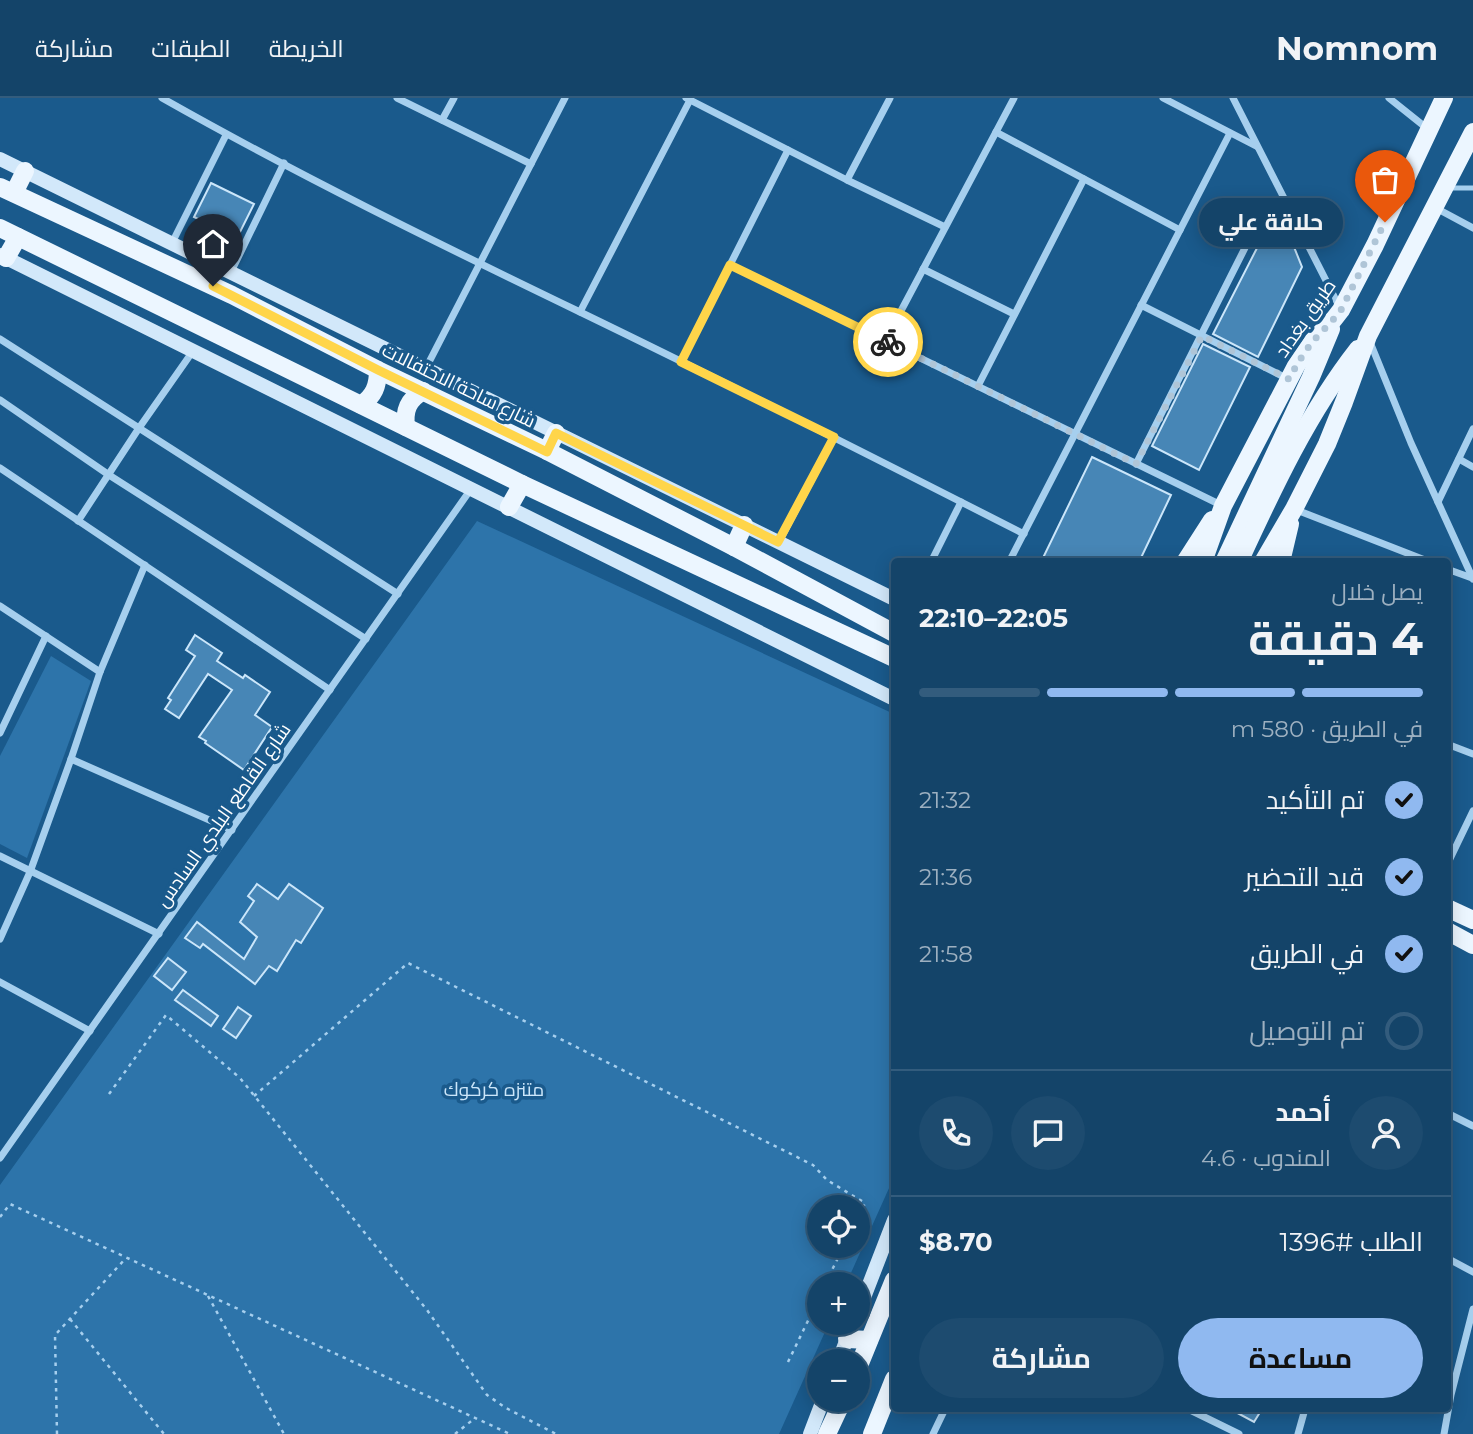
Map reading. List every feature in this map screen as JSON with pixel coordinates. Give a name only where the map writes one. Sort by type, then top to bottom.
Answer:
[{"type":"main road","name":"طريق بغداد","points":[[1204,558],[1223,506],[1289,379],[1309,347],[1338,314],[1444,98]]},
{"type":"main road","points":[[1265,558],[1327,444],[1368,336],[1473,132]]},
{"type":"main road","points":[[0,159],[891,598]]},
{"type":"main road","points":[[7,190],[25,171]]},
{"type":"main road","name":"شارع ساحة الاحتفالات","points":[[7,190],[232,295],[734,547],[891,630]]},
{"type":"main road","points":[[0,228],[522,484],[891,657]]},
{"type":"main road","points":[[18,237],[3,257],[891,698]]},
{"type":"main road","points":[[1226,558],[1338,314]]},
{"type":"main road","points":[[1240,558],[1280,474],[1322,399],[1368,336]]},
{"type":"main road","points":[[361,405],[375,390],[378,370]]},
{"type":"main road","points":[[406,427],[407,405],[423,391]]},
{"type":"main road","points":[[547,452],[556,433]]},
{"type":"main road","points":[[509,508],[522,484]]},
{"type":"main road","points":[[1187,558],[1206,527],[1223,506]]},
{"type":"main road","points":[[1282,558],[1294,509]]},
{"type":"main road","points":[[734,547],[744,526]]},
{"type":"main road","points":[[1451,910],[1473,920]]},
{"type":"main road","points":[[1451,933],[1473,945]]},
{"type":"main road","points":[[870,1281],[891,1228]]},
{"type":"main road","points":[[865,1349],[891,1287]]},
{"type":"main road","points":[[858,1335],[869,1340]]},
{"type":"main road","points":[[872,1434],[891,1386]]},
{"type":"main road","points":[[810,1434],[818,1412]]},
{"type":"main road","points":[[827,1434],[837,1412]]},
{"type":"street","points":[[162,98],[226,135],[479,264],[834,437],[1024,534]]},
{"type":"street","points":[[397,98],[531,164]]},
{"type":"street","points":[[442,120],[454,98]]},
{"type":"street","points":[[426,368],[565,98]]},
{"type":"street","points":[[847,180],[890,98]]},
{"type":"street","points":[[885,341],[1014,98]]},
{"type":"street","points":[[1163,98],[1256,146]]},
{"type":"street","points":[[1233,98],[1338,314]]},
{"type":"street","points":[[1389,98],[1429,130]]},
{"type":"street","points":[[580,312],[688,99],[945,227]]},
{"type":"street","points":[[996,132],[1180,230]]},
{"type":"street","points":[[1011,558],[1230,133]]},
{"type":"street","points":[[172,243],[226,135]]},
{"type":"street","points":[[681,362],[788,150]]},
{"type":"street","points":[[230,272],[284,163]]},
{"type":"street","points":[[978,386],[1084,179]]},
{"type":"street","points":[[1434,207],[1473,228]]},
{"type":"street","points":[[1136,464],[1253,232]]},
{"type":"street","points":[[730,265],[1223,506]]},
{"type":"street","points":[[923,269],[1014,314]]},
{"type":"street","points":[[1141,305],[1289,379]]},
{"type":"street","points":[[1368,336],[1411,443],[1473,579]]},
{"type":"street","points":[[0,339],[398,594]]},
{"type":"street","points":[[78,521],[193,351]]},
{"type":"street","points":[[0,400],[109,475],[366,639]]},
{"type":"street","points":[[1438,502],[1473,429]]},
{"type":"street","points":[[778,542],[834,437]]},
{"type":"street","points":[[1459,459],[1473,467]]},
{"type":"street","points":[[0,468],[330,690]]},
{"type":"street","name":"شارع القاطع البلدي السادس","points":[[0,1157],[471,489]]},
{"type":"street","points":[[933,558],[961,502]]},
{"type":"street","points":[[1294,509],[1420,558]]},
{"type":"street","points":[[0,939],[30,872],[100,672],[145,565]]},
{"type":"street","points":[[1451,571],[1473,579]]},
{"type":"street","points":[[0,606],[100,672]]},
{"type":"street","points":[[0,733],[46,636]]},
{"type":"street","points":[[1451,746],[1473,754]]},
{"type":"street","points":[[71,759],[232,830]]},
{"type":"street","points":[[1451,857],[1473,811]]},
{"type":"street","points":[[0,856],[159,934]]},
{"type":"street","points":[[0,982],[90,1031]]},
{"type":"street","points":[[1451,1115],[1473,1126]]},
{"type":"street","points":[[1451,1260],[1473,1272]]},
{"type":"street","points":[[1451,1387],[1473,1309]]},
{"type":"street","points":[[933,1434],[944,1412]]},
{"type":"street","points":[[1194,1412],[1239,1434]]},
{"type":"street","points":[[1298,1434],[1304,1412]]},
{"type":"street","points":[[1444,1434],[1447,1412]]},
{"type":"lane","points":[[1444,188],[1473,188]]},
{"type":"path","points":[[254,1096],[408,964],[813,1165],[827,1180],[852,1195]]},
{"type":"path","points":[[109,1094],[166,1015],[240,1078],[427,1310],[487,1395],[556,1434]]},
{"type":"path","points":[[0,1217],[10,1204],[510,1434]]},
{"type":"path","points":[[57,1434],[55,1335],[127,1258]]},
{"type":"path","points":[[208,1295],[284,1434]]},
{"type":"path","points":[[70,1319],[164,1434]]},
{"type":"path","points":[[788,1362],[807,1322]]},
{"type":"path","points":[[455,1434],[475,1418]]},
{"type":"green space","name":"متنزه كركوك","points":[[477,521],[891,713],[891,1184],[870,1230],[870,1195],[807,1195],[807,1258],[858,1258],[851,1272],[807,1272],[807,1335],[824,1335],[817,1349],[807,1349],[807,1372],[779,1434],[0,1434],[0,1185]]},
{"type":"green space","points":[[51,656],[91,681],[27,858],[0,844],[0,756]]},
{"type":"building","points":[[211,183],[254,204],[237,238],[194,217]]},
{"type":"building","points":[[1278,207],[1302,267],[1258,357],[1213,334]]},
{"type":"building","points":[[1203,344],[1250,367],[1199,470],[1152,446]]},
{"type":"building","points":[[1092,457],[1171,495],[1141,558],[1043,558]]},
{"type":"building","points":[[195,635],[222,653],[217,661],[270,692],[255,715],[272,727],[244,770],[199,737],[232,690],[208,674],[179,718],[165,709],[171,700],[168,698],[195,656],[186,650]]},
{"type":"building","points":[[257,884],[278,899],[289,884],[323,908],[301,943],[296,940],[277,971],[269,966],[255,984],[203,944],[200,948],[185,938],[197,922],[244,959],[257,937],[240,922],[254,901],[248,896]]},
{"type":"building","points":[[168,958],[186,972],[172,990],[154,976]]},
{"type":"building","points":[[183,990],[218,1016],[211,1026],[175,1000]]},
{"type":"building","points":[[238,1007],[251,1016],[236,1038],[223,1029]]},
{"type":"building","points":[[1236,1412],[1260,1412],[1254,1422]]},
{"type":"way so far","points":[[888,342],[1136,464],[1202,336],[1289,379],[1313,341],[1341,310],[1385,222]]},
{"type":"place","name":"حلاقة علي","points":[[1385,222]]},
{"type":"route","points":[[213,286],[547,452],[556,433],[778,542],[834,437],[681,362],[730,265],[888,342]]}]
